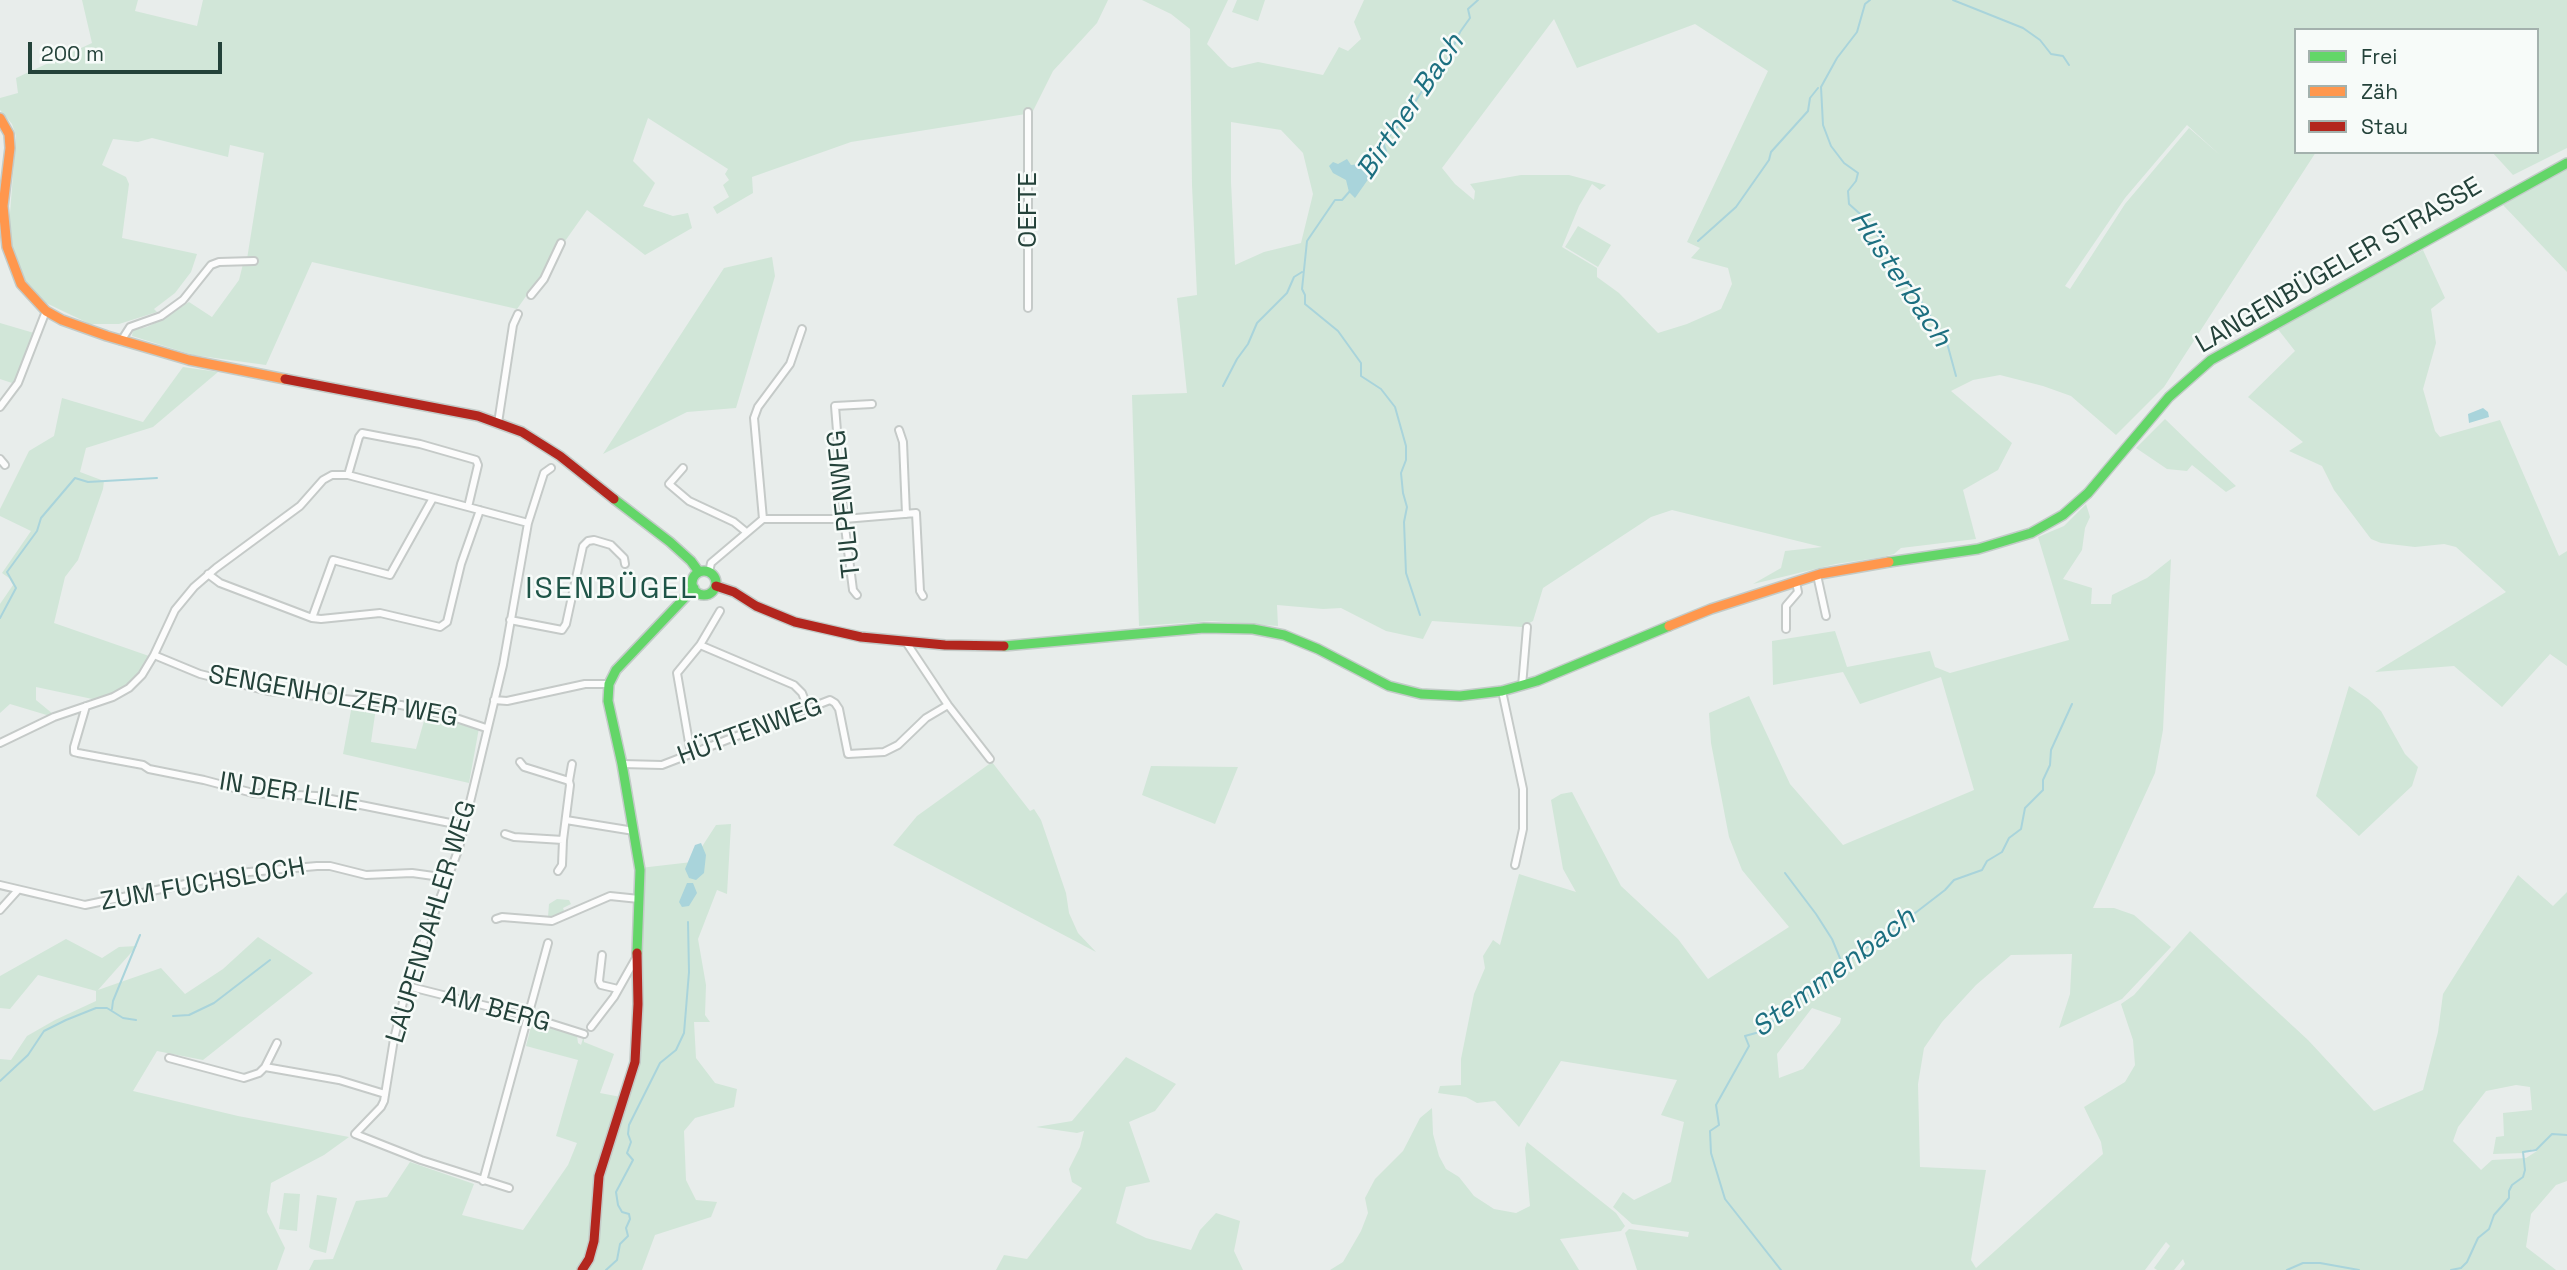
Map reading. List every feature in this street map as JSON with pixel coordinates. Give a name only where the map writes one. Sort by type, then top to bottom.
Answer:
[{"type":"main road","points":[[0,118],[9,134],[10,148],[3,206],[6,247],[21,284],[46,311],[62,320],[121,341],[189,360],[478,416],[522,432],[560,456],[715,578],[716,586],[712,592],[705,595],[694,589],[692,581],[704,572]]},
{"type":"main road","name":"LANGENBÜGELER STRASSE","points":[[716,586],[795,622],[861,636],[906,642],[1018,646],[1204,628],[1254,629],[1284,635],[1318,649],[1389,686],[1421,695],[1460,696],[1502,691],[1587,661],[1710,609],[1817,575],[1978,549],[2031,533],[2063,515],[2088,493],[2169,397],[2211,360],[2567,163]]},
{"type":"main road","points":[[582,1270],[589,1259],[594,1241],[599,1176],[635,1062],[639,992],[637,957],[640,870],[608,701],[609,684],[616,670],[694,589]]},
{"type":"street","name":"OEFTE","points":[[1028,112],[1028,308]]},
{"type":"street","points":[[531,295],[544,279],[561,243]]},
{"type":"street","points":[[121,341],[130,327],[161,316],[183,300],[213,264],[254,261]]},
{"type":"street","points":[[0,407],[19,383],[46,311]]},
{"type":"street","points":[[498,423],[513,325],[518,314]]},
{"type":"street","points":[[763,519],[754,418],[758,407],[790,364],[802,329]]},
{"type":"street","name":"TULPENWEG","points":[[857,596],[853,590],[844,519],[835,407],[872,404]]},
{"type":"street","points":[[899,430],[903,442],[906,514]]},
{"type":"street","points":[[348,475],[362,433],[420,444],[476,460],[478,465],[468,507]]},
{"type":"street","name":"LAUPENDAHLER WEG","points":[[483,1181],[355,1134],[381,1107],[407,986],[448,878],[464,826],[494,700],[528,523],[544,473],[551,468]]},
{"type":"street","points":[[683,468],[669,484],[689,501],[734,522],[746,531]]},
{"type":"street","points":[[0,743],[54,717],[113,697],[129,688],[142,675],[176,610],[194,587],[300,506],[323,480],[337,474],[528,523]]},
{"type":"street","points":[[312,618],[333,560],[390,575],[433,498]]},
{"type":"street","points":[[208,574],[220,583],[312,618],[380,613],[440,627],[447,622],[461,565],[480,510]]},
{"type":"street","points":[[704,572],[746,531],[763,519],[844,519],[916,513],[920,591],[923,597]]},
{"type":"street","points":[[510,620],[562,630],[566,624],[583,546],[588,541],[611,545],[624,558],[625,564]]},
{"type":"street","points":[[1817,575],[1826,616]]},
{"type":"street","points":[[1786,629],[1786,606],[1798,592],[1796,582]]},
{"type":"street","points":[[691,754],[677,673],[700,645],[720,611]]},
{"type":"street","points":[[1522,685],[1527,627]]},
{"type":"street","points":[[906,642],[948,705],[990,759]]},
{"type":"street","points":[[700,645],[794,685],[802,693],[808,708]]},
{"type":"street","name":"SENGENHOLZER WEG","points":[[154,656],[200,674],[268,691],[401,705],[447,715],[486,728]]},
{"type":"street","points":[[494,700],[507,701],[585,684],[609,684]]},
{"type":"street","points":[[1502,691],[1523,789],[1523,829],[1516,864]]},
{"type":"street","name":"HÜTTENWEG","points":[[622,764],[662,765],[830,700],[835,703],[848,754],[884,752],[898,745],[926,718],[948,705]]},
{"type":"street","name":"IN DER LILIE","points":[[86,706],[74,752],[143,765],[149,769],[253,793],[316,796],[464,826]]},
{"type":"street","points":[[520,762],[524,767],[569,780]]},
{"type":"street","points":[[558,871],[562,865],[572,764]]},
{"type":"street","points":[[566,820],[634,831]]},
{"type":"street","points":[[505,834],[563,840]]},
{"type":"street","name":"ZUM FUCHSLOCH","points":[[0,885],[85,905],[238,873],[317,866],[330,866],[366,875],[412,873],[448,878]]},
{"type":"street","points":[[0,910],[18,890]]},
{"type":"street","points":[[496,919],[502,917],[552,920],[610,897],[639,899]]},
{"type":"street","points":[[509,1188],[483,1181],[530,1017],[548,943]]},
{"type":"street","points":[[601,956],[598,981],[601,985],[618,989]]},
{"type":"street","points":[[592,1027],[637,957]]},
{"type":"street","name":"AM BERG","points":[[407,986],[530,1017],[584,1034]]},
{"type":"street","points":[[169,1058],[244,1078],[259,1073],[265,1067],[277,1043]]},
{"type":"street","points":[[265,1067],[339,1080],[385,1094]]},
{"type":"green space","points":[[82,0],[138,0],[135,11],[197,26],[203,0],[1108,0],[1097,23],[1053,71],[1032,113],[851,142],[752,177],[753,193],[717,214],[713,207],[729,197],[723,185],[729,180],[725,174],[728,169],[648,118],[633,161],[655,183],[643,206],[673,216],[688,213],[692,228],[645,255],[587,210],[517,309],[312,262],[266,365],[193,355],[132,336],[133,330],[161,320],[189,302],[212,317],[239,280],[247,259],[264,153],[230,145],[228,157],[152,138],[138,142],[113,139],[102,165],[126,177],[129,184],[122,238],[197,254],[191,272],[175,293],[154,309],[157,312],[119,324],[90,324],[44,302],[27,283],[12,249],[9,226],[16,136],[12,124],[0,110],[0,98],[18,93],[16,78],[92,43]]},
{"type":"green space","points":[[1142,0],[1228,0],[1207,44],[1228,66],[1232,68],[1258,62],[1323,75],[1339,47],[1348,51],[1361,39],[1354,22],[1364,0],[2567,0],[2567,148],[2513,175],[2494,154],[2539,154],[2539,28],[2294,28],[2294,154],[2315,154],[2164,387],[2116,435],[2071,396],[2043,386],[2000,375],[1973,380],[1951,391],[2012,443],[1998,470],[1963,490],[1976,539],[1901,548],[1894,554],[1883,557],[1836,564],[1753,584],[1781,568],[1785,551],[1822,547],[1672,510],[1651,517],[1543,588],[1533,621],[1522,627],[1432,621],[1423,639],[1386,631],[1341,608],[1277,605],[1278,626],[1212,621],[1139,626],[1132,395],[1187,393],[1177,298],[1197,295],[1192,185],[1190,29],[1171,14]],"holes":[[[1554,19],[1577,68],[1695,24],[1768,71],[1687,242],[1700,248],[1691,258],[1728,268],[1732,284],[1721,309],[1658,333],[1619,293],[1597,277],[1597,268],[1562,247],[1579,206],[1592,184],[1600,190],[1606,185],[1569,175],[1521,175],[1470,184],[1475,191],[1474,200],[1455,184],[1442,168]],[[1231,122],[1281,130],[1303,153],[1313,194],[1301,243],[1264,252],[1235,265]],[[2187,125],[2220,155],[2189,128],[2125,204],[2070,289],[2065,286],[2125,198]]]},
{"type":"green space","points":[[1237,0],[1265,0],[1258,21],[1232,12]]},
{"type":"green space","points":[[2567,168],[2567,272],[2503,205]]},
{"type":"green space","points":[[1578,226],[1611,245],[1598,267],[1565,247]]},
{"type":"green space","points":[[2423,250],[2445,298],[2431,309],[2436,343],[2423,389],[2435,431],[2440,437],[2500,420],[2559,556],[2567,551],[2567,666],[2550,654],[2502,707],[2454,666],[2375,672],[2506,592],[2456,547],[2444,544],[2415,547],[2381,543],[2371,539],[2334,490],[2322,466],[2289,451],[2303,442],[2248,397],[2295,351],[2277,328]]},
{"type":"green space","points":[[772,257],[775,276],[736,408],[687,412],[603,454],[724,268]]},
{"type":"green space","points":[[0,323],[34,333],[15,384],[0,379]]},
{"type":"green space","points":[[183,367],[218,372],[153,427],[86,448],[80,472],[104,481],[103,489],[78,560],[65,577],[54,623],[149,656],[133,681],[121,691],[97,700],[36,687],[36,700],[53,714],[50,716],[10,704],[0,713],[0,604],[13,585],[2,573],[31,531],[0,516],[0,509],[29,451],[54,436],[62,398],[143,422]]},
{"type":"green space","points":[[2165,419],[2236,486],[2226,492],[2192,465],[2187,471],[2167,469],[2136,448]]},
{"type":"green space","points":[[2086,504],[2090,517],[2085,528],[2082,550],[2063,579],[2092,588],[2091,604],[2111,604],[2112,595],[2147,578],[2171,559],[2163,730],[2155,773],[2093,908],[2114,908],[2134,915],[2171,947],[2122,999],[2059,1028],[2070,994],[2072,954],[2011,955],[1976,985],[1942,1022],[1924,1048],[1918,1084],[1920,1167],[1986,1170],[1971,1260],[1976,1268],[2103,1154],[2101,1142],[2084,1107],[2125,1082],[2135,1065],[2133,1040],[2121,1004],[2134,995],[2190,931],[2308,1040],[2374,1111],[2423,1090],[2438,1032],[2443,994],[2518,875],[2553,906],[2567,892],[2567,1181],[2556,1185],[2531,1214],[2526,1247],[2556,1270],[2180,1270],[2185,1264],[2183,1259],[2174,1270],[2157,1270],[2154,1268],[2170,1246],[2166,1242],[2145,1270],[1637,1270],[1625,1233],[1629,1229],[1688,1237],[1689,1232],[1632,1224],[1613,1207],[1623,1192],[1634,1200],[1671,1182],[1684,1122],[1661,1115],[1677,1080],[1561,1061],[1519,1127],[1495,1101],[1477,1103],[1466,1097],[1438,1093],[1440,1086],[1461,1085],[1461,1059],[1474,994],[1485,968],[1483,956],[1493,940],[1500,945],[1519,874],[1576,892],[1563,869],[1551,800],[1572,792],[1621,886],[1678,939],[1708,979],[1789,927],[1742,870],[1729,837],[1711,743],[1709,713],[1749,696],[1790,784],[1843,845],[1974,790],[1941,677],[1860,704],[1843,672],[1773,685],[1772,641],[1835,631],[1847,667],[1930,651],[1935,667],[1950,673],[2069,640],[2038,537],[2064,526]],"holes":[[[1812,1008],[1841,1018],[1840,1023],[1803,1069],[1779,1078],[1777,1054]],[[2516,1085],[2530,1087],[2532,1110],[2503,1113],[2504,1136],[2496,1137],[2493,1154],[2524,1153],[2533,1149],[2537,1151],[2526,1158],[2492,1160],[2481,1170],[2453,1141],[2458,1127],[2486,1091]]]},
{"type":"green space","points":[[2349,686],[2381,711],[2405,754],[2418,767],[2412,786],[2359,836],[2316,796]]},
{"type":"green space","points":[[352,705],[376,708],[371,742],[416,749],[426,714],[479,728],[469,783],[343,754]]},
{"type":"green space","points":[[992,762],[1030,811],[1034,809],[1041,820],[1066,893],[1069,913],[1078,933],[1096,952],[893,845],[917,816]]},
{"type":"green space","points":[[1151,766],[1238,767],[1215,824],[1142,795]]},
{"type":"green space","points":[[731,824],[727,894],[717,890],[698,939],[706,985],[705,1015],[710,1022],[694,1022],[696,1058],[715,1083],[737,1089],[734,1107],[695,1118],[684,1131],[686,1180],[696,1200],[717,1202],[711,1217],[655,1235],[642,1270],[309,1270],[314,1260],[333,1259],[356,1201],[387,1197],[410,1162],[474,1184],[462,1215],[523,1230],[568,1165],[577,1143],[556,1136],[578,1060],[526,1046],[531,1027],[535,1024],[574,1034],[581,1045],[584,1035],[584,1042],[614,1054],[600,1093],[626,1098],[643,1008],[639,989],[640,868],[692,862],[716,825]]},
{"type":"green space","points":[[557,899],[569,900],[571,904],[563,908],[565,913],[548,917],[549,904]]},
{"type":"green space","points":[[258,937],[313,973],[203,1060],[157,1051],[133,1091],[238,1116],[349,1137],[324,1155],[271,1183],[267,1212],[285,1248],[277,1270],[0,1270],[0,1059],[11,1060],[27,1036],[96,1001],[96,991],[38,975],[10,1009],[0,1008],[0,976],[66,939],[102,958],[119,947],[137,946],[98,990],[161,968],[185,994],[223,969]]},
{"type":"green space","points":[[1126,1057],[1176,1084],[1155,1111],[1129,1122],[1150,1182],[1126,1187],[1116,1223],[1146,1238],[1191,1250],[1200,1230],[1216,1213],[1240,1221],[1234,1251],[1243,1270],[996,1270],[1004,1255],[1027,1259],[1082,1188],[1072,1182],[1069,1169],[1080,1147],[1084,1131],[1077,1133],[1036,1127],[1072,1121]]},
{"type":"green space","points":[[1432,1108],[1433,1134],[1446,1169],[1459,1177],[1474,1196],[1494,1209],[1516,1213],[1530,1206],[1525,1148],[1527,1142],[1616,1213],[1625,1226],[1621,1231],[1560,1239],[1579,1270],[1330,1270],[1343,1262],[1361,1231],[1368,1213],[1365,1198],[1375,1179],[1403,1151],[1420,1118]]},
{"type":"green space","points":[[284,1193],[300,1194],[297,1231],[279,1229]]},
{"type":"green space","points":[[317,1195],[337,1198],[326,1253],[309,1247]]},
{"type":"water","points":[[1347,159],[1351,165],[1363,164],[1374,171],[1355,198],[1349,192],[1346,180],[1333,173],[1329,166],[1333,162],[1338,164]]},
{"type":"water","points":[[2483,408],[2489,417],[2469,423],[2468,414]]},
{"type":"water","points":[[701,843],[706,855],[704,873],[696,880],[689,878],[685,869],[695,845]]},
{"type":"water","points":[[687,883],[693,883],[697,893],[689,906],[682,907],[679,902]]},
{"type":"waterway","name":"Birther Bach","points":[[1372,172],[1386,151],[1383,142],[1403,121],[1422,91],[1430,89],[1436,78],[1435,66],[1446,63],[1460,32],[1470,18],[1468,9],[1478,0]]},
{"type":"waterway","name":"Hüsterbach","points":[[1870,0],[1865,4],[1857,32],[1837,58],[1821,87],[1823,125],[1831,146],[1844,163],[1858,173],[1856,181],[1848,191],[1849,204],[1868,221],[1947,343],[1956,376]]},
{"type":"waterway","points":[[1953,0],[2023,28],[2040,40],[2051,54],[2063,56],[2069,65]]},
{"type":"waterway","points":[[1698,241],[1736,207],[1769,160],[1771,152],[1808,111],[1810,98],[1818,88]]},
{"type":"waterway","name":"Birther Bach","points":[[1350,191],[1342,200],[1335,200],[1307,241],[1302,289],[1305,304],[1338,331],[1361,363],[1361,376],[1381,389],[1395,407],[1406,446],[1406,460],[1401,473],[1407,507],[1404,522],[1406,573],[1420,615]]},
{"type":"waterway","points":[[1223,386],[1257,323],[1287,293],[1294,277],[1302,272]]},
{"type":"waterway","points":[[0,618],[16,588],[7,572],[37,531],[41,518],[75,478],[88,482],[157,478]]},
{"type":"waterway","name":"Stemmenbach","points":[[1781,1270],[1725,1199],[1711,1153],[1710,1131],[1719,1125],[1716,1105],[1749,1046],[1745,1036],[1763,1031],[1787,1007],[1814,992],[1837,968],[1897,927],[1954,880],[1982,870],[1987,861],[2002,852],[2009,838],[2021,829],[2025,808],[2043,790],[2051,750],[2072,704]]},
{"type":"waterway","points":[[1785,873],[1832,939],[1842,963]]},
{"type":"waterway","points":[[606,1270],[617,1260],[620,1244],[628,1236],[626,1228],[629,1214],[622,1212],[616,1192],[633,1160],[627,1153],[631,1142],[629,1125],[660,1063],[676,1050],[684,1033],[689,972],[688,922]]},
{"type":"waterway","points":[[112,1009],[140,935]]},
{"type":"waterway","points":[[173,1016],[189,1015],[214,1003],[270,960]]},
{"type":"waterway","points":[[0,1081],[28,1055],[44,1031],[66,1020],[96,1008],[107,1008],[123,1018],[136,1020]]},
{"type":"waterway","points":[[2451,1270],[2461,1268],[2467,1262],[2478,1238],[2489,1229],[2494,1215],[2509,1198],[2512,1185],[2523,1177],[2523,1152],[2536,1150],[2552,1134],[2567,1135]]},
{"type":"waterway","points":[[2287,1270],[2303,1263],[2320,1263],[2359,1270]]},
{"type":"traffic: fast","points":[[1889,562],[1978,549],[2031,533],[2063,515],[2088,493],[2169,397],[2211,360],[2567,163]]},
{"type":"traffic: fast","points":[[614,499],[670,542],[699,572]]},
{"type":"traffic: fast","points":[[704,571],[715,578],[716,583],[709,594],[704,595],[693,588],[692,583],[699,572],[704,571]]},
{"type":"traffic: fast","points":[[637,953],[640,870],[608,701],[609,684],[616,670],[694,588]]},
{"type":"traffic: fast","points":[[1004,646],[1204,628],[1253,629],[1284,635],[1318,649],[1389,686],[1421,694],[1460,696],[1502,691],[1537,681],[1669,626]]},
{"type":"traffic: slow","points":[[0,118],[9,134],[10,148],[3,206],[7,247],[21,284],[46,311],[62,320],[107,336],[189,360],[285,379]]},
{"type":"traffic: slow","points":[[1669,626],[1711,609],[1820,574],[1889,562]]},
{"type":"traffic: jam","points":[[285,379],[478,416],[522,432],[560,456],[614,499]]},
{"type":"traffic: jam","points":[[716,586],[795,622],[861,637],[945,645],[1004,646]]},
{"type":"traffic: jam","points":[[582,1270],[589,1259],[594,1241],[599,1176],[635,1062],[637,953]]},
{"type":"district","name":"ISENBÜGEL","points":[[612,590]]}]
